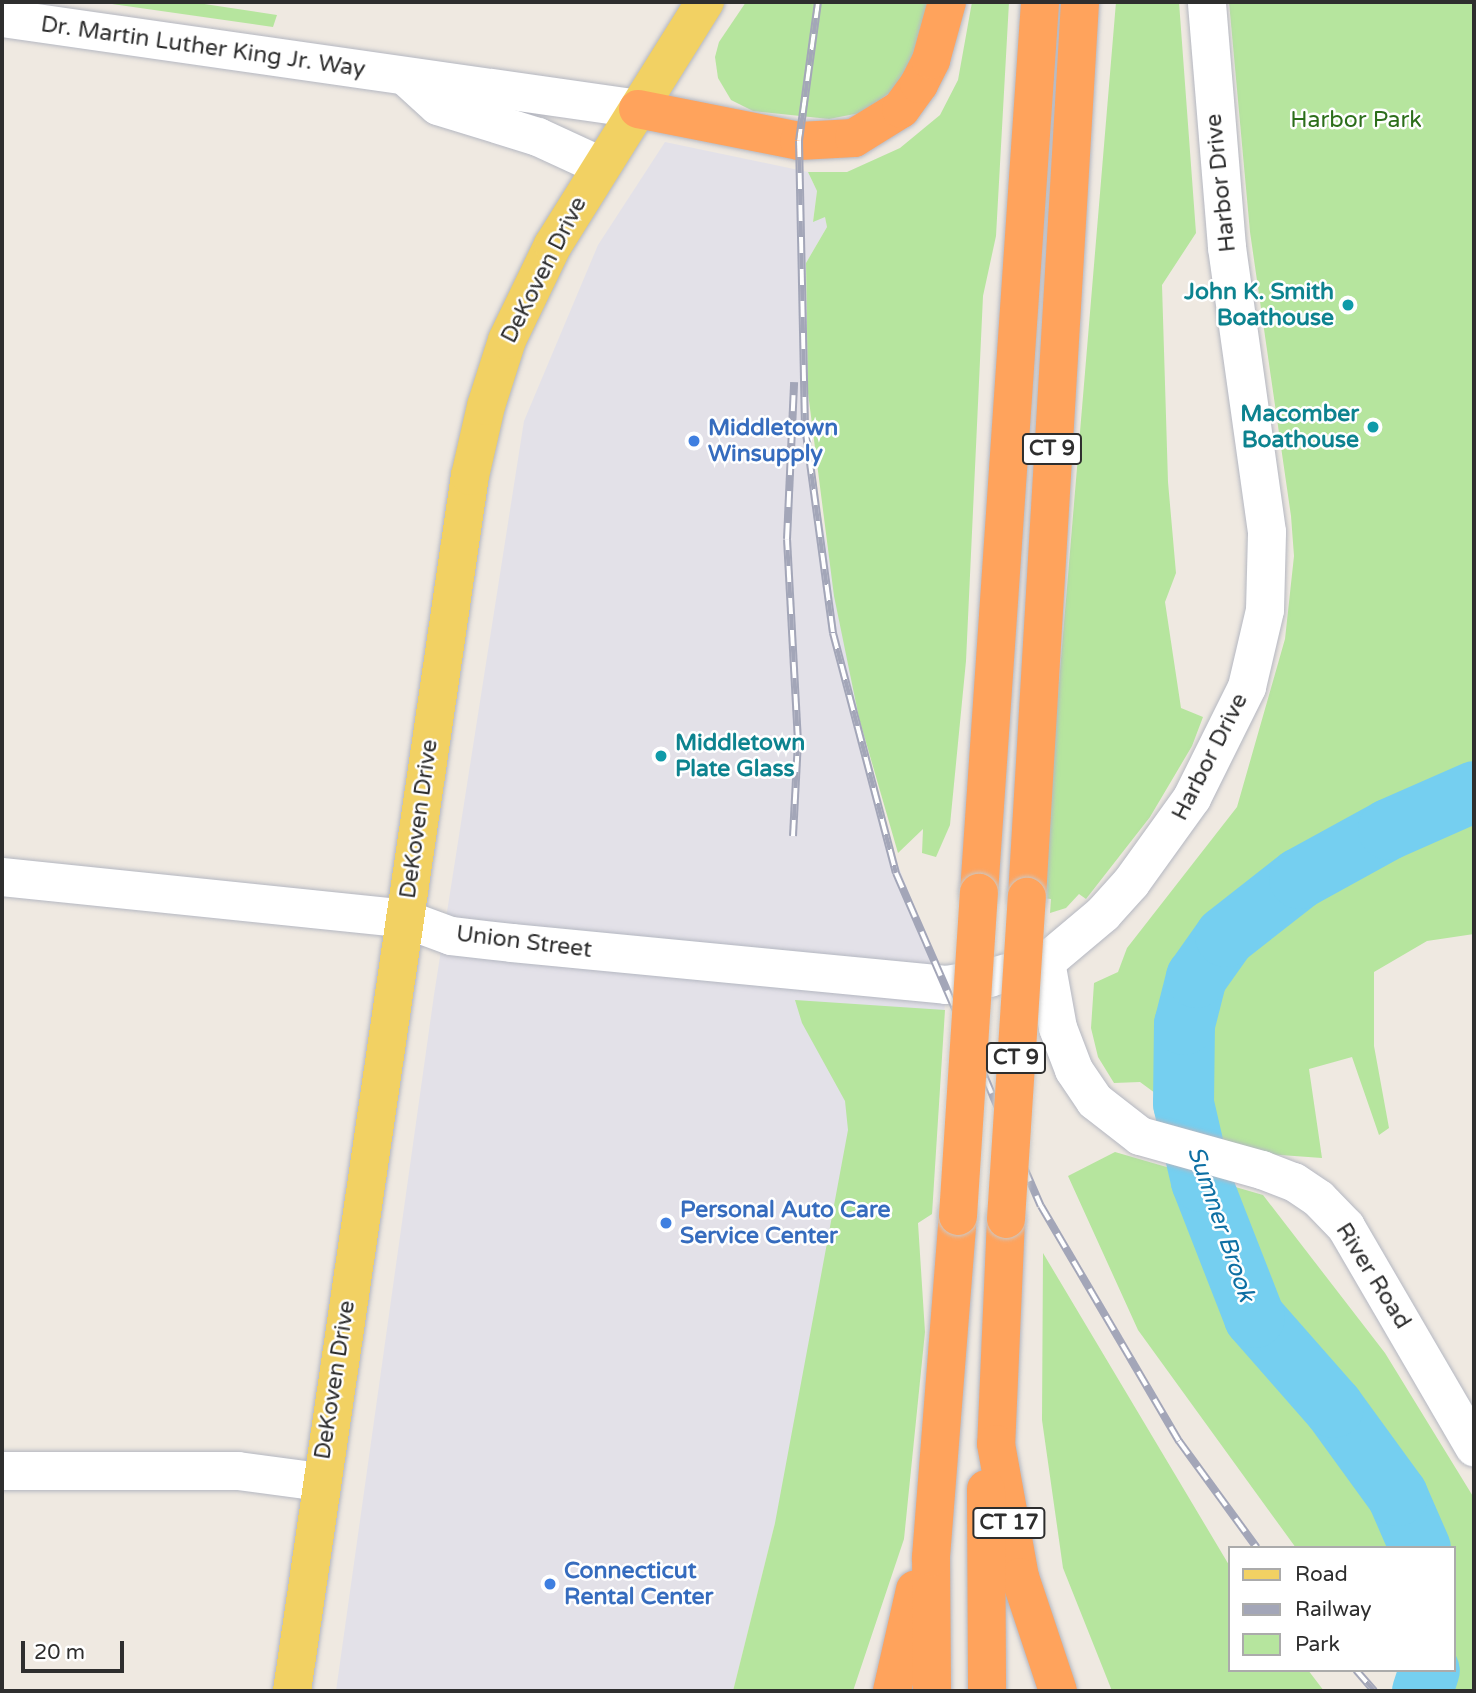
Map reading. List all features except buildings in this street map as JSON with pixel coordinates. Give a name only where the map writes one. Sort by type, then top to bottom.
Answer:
[{"type":"highway","points":[[638,109],[799,141],[854,138],[901,109],[919,84],[931,60],[947,2]]},
{"type":"highway","name":"CT 9","points":[[932,1691],[932,1557],[958,1216],[1040,2]]},
{"type":"highway","name":"CT 9","points":[[987,1691],[986,1454],[997,1348],[1027,897],[1080,2]]},
{"type":"highway","name":"CT 17","points":[[997,1348],[996,1444],[1007,1514],[1020,1577],[1058,1691]]},
{"type":"highway","points":[[892,1691],[919,1574],[944,1408]]},
{"type":"main road","name":"DeKoven Drive","points":[[292,1691],[320,1482],[470,476],[486,406],[507,340],[529,293],[599,165],[638,109],[705,2]]},
{"type":"street","name":"Harbor Drive","points":[[1046,962],[1102,915],[1131,883],[1192,798],[1247,687],[1265,610],[1267,532],[1227,247],[1207,2]]},
{"type":"street","name":"Dr. Martin Luther King Jr. Way","points":[[2,18],[638,109]]},
{"type":"street","points":[[405,75],[438,106],[538,137],[599,165]]},
{"type":"street","name":"Union Street","points":[[2,877],[405,919],[451,936],[946,985],[989,978],[1046,962]]},
{"type":"street","name":"River Road","points":[[1046,962],[1058,1028],[1074,1070],[1095,1101],[1115,1121],[1165,1146],[1262,1170],[1319,1199],[1346,1227],[1474,1447]]},
{"type":"street","points":[[2,1471],[238,1471],[320,1482]]},
{"type":"shaded area","points":[[665,142],[808,172],[817,191],[813,221],[825,216],[827,227],[806,263],[809,456],[883,828],[946,985],[932,1214],[918,1223],[775,1523],[733,1691],[336,1691],[434,995],[524,421],[598,245]]},
{"type":"green space","points":[[98,2],[191,2],[277,15],[273,27]]},
{"type":"green space","points":[[746,2],[928,2],[913,56],[894,90],[860,113],[829,119],[753,111],[731,100],[718,78],[715,57],[719,42]]},
{"type":"green space","points":[[972,2],[1009,2],[996,236],[983,296],[966,661],[950,825],[936,857],[922,853],[923,829],[898,853],[859,718],[834,596],[808,393],[806,263],[827,227],[825,217],[813,222],[817,191],[808,172],[847,172],[900,148],[940,115],[958,80]]},
{"type":"green space","points":[[1116,2],[1179,2],[1196,233],[1162,285],[1168,482],[1176,573],[1165,602],[1181,708],[1203,717],[1192,746],[1150,817],[1086,899],[1079,894],[1066,908],[1050,913],[1051,899],[1041,898]]},
{"type":"green space","name":"Harbor Park","points":[[1229,2],[1474,2],[1474,934],[1427,941],[1374,972],[1374,1046],[1389,1128],[1379,1135],[1352,1057],[1309,1069],[1322,1158],[1268,1154],[1215,1137],[1140,1082],[1114,1083],[1098,1057],[1091,1028],[1094,983],[1118,972],[1127,948],[1237,807],[1285,639],[1294,556],[1291,516],[1250,232]]},
{"type":"green space","points":[[795,1000],[945,1010],[932,1214],[918,1223],[925,1332],[904,1539],[853,1691],[733,1691],[775,1523],[848,1130],[845,1101],[802,1023]]},
{"type":"green space","points":[[1115,1152],[1263,1195],[1385,1353],[1474,1498],[1474,1691],[1429,1691],[1411,1672],[1455,1672],[1455,1546],[1295,1546],[1138,1330],[1068,1176]]},
{"type":"green space","points":[[1043,1253],[1228,1563],[1228,1672],[1310,1672],[1324,1691],[1112,1691],[1063,1568],[1042,1420]]},
{"type":"waterway","name":"Sumner Brook","points":[[1419,1546],[1397,1495],[1333,1407],[1254,1317],[1201,1181],[1183,1103],[1184,1024],[1196,977],[1225,936],[1299,878],[1388,829],[1474,791]]},
{"type":"waterway","name":"Sumner Brook","points":[[1422,1691],[1428,1672]]},
{"type":"railway","points":[[818,2],[799,141],[805,426],[833,633],[896,873],[1041,1206],[1179,1441],[1256,1546]]},
{"type":"railway","points":[[793,836],[798,742],[787,539],[794,382]]},
{"type":"railway","points":[[1358,1672],[1374,1691]]},
{"type":"place","name":"John K. Smith Boathouse","points":[[1348,305]]},
{"type":"place","name":"Macomber Boathouse","points":[[1373,427]]},
{"type":"place","name":"Middletown Winsupply","points":[[694,441]]},
{"type":"place","name":"Middletown Plate Glass","points":[[661,756]]},
{"type":"place","name":"Personal Auto Care Service Center","points":[[666,1223]]},
{"type":"place","name":"Connecticut Rental Center","points":[[550,1584]]}]
